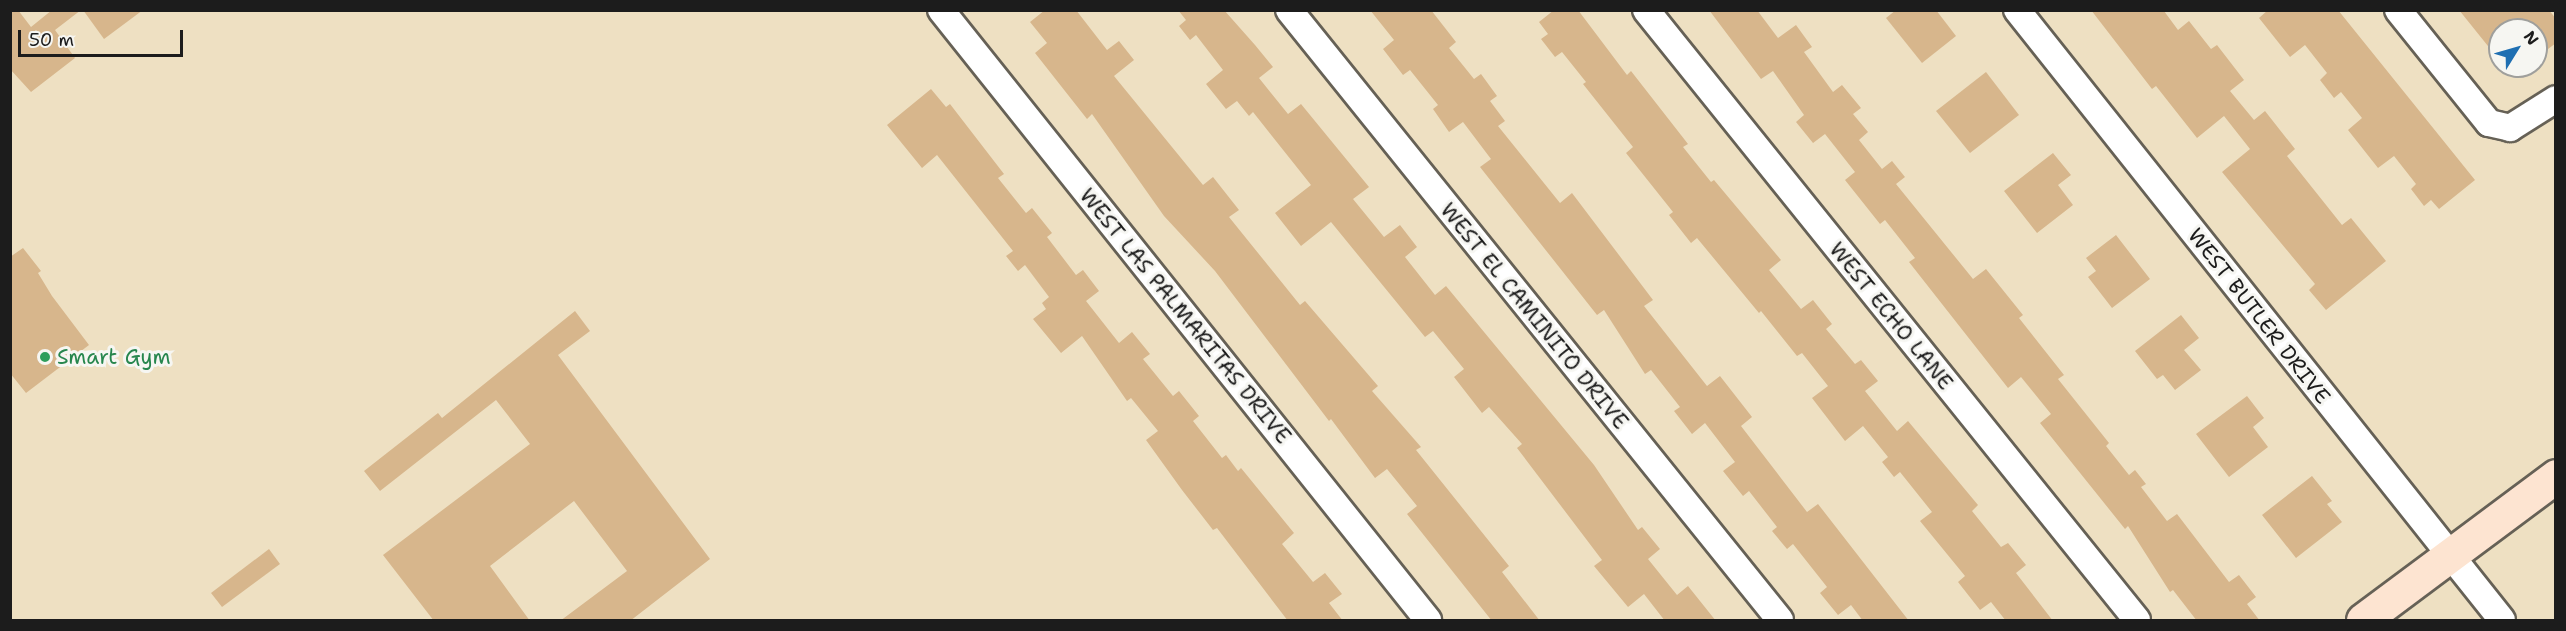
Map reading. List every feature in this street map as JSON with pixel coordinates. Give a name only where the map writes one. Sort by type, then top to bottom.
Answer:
[{"type":"street","name":"WEST EL CAMINITO DRIVE","points":[[1289,10],[1780,621]]},
{"type":"street","name":"WEST ECHO LANE","points":[[1646,10],[2137,621]]},
{"type":"street","name":"WEST BUTLER DRIVE","points":[[2017,10],[2452,555],[2502,621]]},
{"type":"street","points":[[2398,10],[2489,123],[2510,128],[2556,99]]},
{"type":"street","name":"WEST LAS PALMARITAS DRIVE","points":[[948,13],[1428,621]]},
{"type":"street","points":[[2363,621],[2556,476]]},
{"type":"building","points":[[10,10],[18,10],[31,27],[52,10],[81,10],[55,30],[75,58],[31,92],[10,69]]},
{"type":"building","points":[[83,10],[143,10],[104,39]]},
{"type":"building","points":[[1045,10],[1076,10],[1107,50],[1119,41],[1134,60],[1114,76],[1203,185],[1213,177],[1239,210],[1229,217],[1300,305],[1305,301],[1378,386],[1372,391],[1421,447],[1416,450],[1509,566],[1502,572],[1540,621],[1492,621],[1407,514],[1417,506],[1387,469],[1375,478],[1215,271],[1164,216],[1092,114],[1087,119],[1035,53],[1047,43],[1030,22]]},
{"type":"building","points":[[1178,10],[1224,10],[1255,45],[1273,67],[1259,78],[1288,114],[1301,104],[1369,187],[1353,199],[1384,237],[1400,225],[1417,247],[1405,257],[1435,295],[1446,286],[1594,465],[1638,530],[1642,527],[1660,549],[1648,559],[1677,595],[1688,586],[1716,621],[1665,621],[1644,594],[1628,607],[1594,566],[1602,560],[1517,448],[1522,444],[1489,407],[1482,413],[1454,377],[1464,369],[1433,331],[1425,337],[1331,222],[1301,246],[1275,213],[1311,185],[1253,112],[1249,116],[1237,101],[1226,109],[1206,84],[1223,70],[1196,35],[1190,40],[1179,26],[1186,20]]},
{"type":"building","points":[[1370,10],[1431,10],[1456,42],[1449,48],[1474,79],[1481,74],[1497,96],[1490,101],[1505,121],[1498,126],[1560,203],[1572,193],[1653,300],[1644,306],[1707,386],[1720,376],[1752,417],[1741,426],[1807,512],[1818,504],[1909,621],[1863,621],[1851,605],[1838,615],[1820,593],[1827,587],[1793,544],[1787,549],[1772,531],[1777,527],[1749,491],[1743,496],[1723,471],[1735,462],[1705,423],[1692,434],[1674,411],[1680,407],[1651,370],[1645,374],[1604,310],[1597,315],[1480,167],[1491,159],[1463,122],[1449,132],[1433,109],[1438,105],[1410,70],[1403,75],[1383,49],[1394,40]]},
{"type":"building","points":[[1554,10],[1578,10],[1627,75],[1631,71],[1688,144],[1683,147],[1781,260],[1769,270],[1801,309],[1813,300],[1832,324],[1826,329],[1855,364],[1861,360],[1878,381],[1865,391],[1897,431],[1908,421],[1978,505],[1972,511],[2001,547],[2008,543],[2026,565],[2016,573],[2053,621],[2006,621],[1991,602],[1980,610],[1958,582],[1965,576],[1920,521],[1932,512],[1900,472],[1894,477],[1882,462],[1888,457],[1863,426],[1845,441],[1812,398],[1828,386],[1802,353],[1797,356],[1697,238],[1691,243],[1669,215],[1673,212],[1626,153],[1633,147],[1583,84],[1586,82],[1562,52],[1555,57],[1541,39],[1548,34],[1539,22]]},
{"type":"building","points":[[1709,10],[1757,10],[1778,38],[1796,25],[1812,47],[1804,52],[1833,92],[1842,85],[1861,108],[1853,114],[1868,132],[1859,140],[1882,169],[1892,161],[1905,177],[1896,184],[1973,279],[1986,269],[2023,315],[2019,318],[2064,375],[2058,379],[2109,443],[2106,446],[2129,475],[2135,470],[2146,484],[2141,487],[2167,521],[2177,514],[2229,582],[2239,575],[2256,597],[2247,604],[2260,621],[2197,621],[2173,590],[2170,592],[2128,526],[2125,529],[2040,423],[2051,414],[2021,377],[2008,388],[1909,262],[1915,258],[1885,220],[1880,224],[1845,180],[1855,172],[1825,134],[1813,143],[1796,122],[1804,115],[1773,71],[1761,79]]},
{"type":"building","points":[[1896,10],[1936,10],[1956,36],[1922,63],[1886,18]]},
{"type":"building","points":[[2091,10],[2164,11],[2178,30],[2189,21],[2211,49],[2217,45],[2244,80],[2230,91],[2254,120],[2265,111],[2295,149],[2287,156],[2342,225],[2351,218],[2386,261],[2326,310],[2309,290],[2315,284],[2222,172],[2250,149],[2224,116],[2197,138],[2156,86],[2152,89]]},
{"type":"building","points":[[2268,10],[2338,10],[2475,180],[2439,209],[2431,200],[2424,206],[2411,189],[2416,184],[2394,156],[2378,168],[2348,130],[2362,118],[2341,92],[2334,98],[2320,80],[2327,73],[2305,45],[2290,57],[2259,18]]},
{"type":"building","points":[[2459,10],[2549,10],[2556,19],[2556,43],[2548,49],[2548,18],[2488,18],[2488,46]]},
{"type":"building","points":[[1986,72],[2019,115],[1970,153],[1936,111]]},
{"type":"building","points":[[931,89],[946,107],[950,104],[1004,174],[998,178],[1026,213],[1032,208],[1052,233],[1047,237],[1076,275],[1083,270],[1099,291],[1086,301],[1119,343],[1132,332],[1150,354],[1143,359],[1173,396],[1179,391],[1199,416],[1193,421],[1222,458],[1226,455],[1238,471],[1241,468],[1294,533],[1282,544],[1313,582],[1325,573],[1342,594],[1329,603],[1343,621],[1288,621],[1217,528],[1213,530],[1182,490],[1146,440],[1158,431],[1131,398],[1127,401],[1082,336],[1061,353],[1033,319],[1046,309],[1042,303],[1049,297],[1025,265],[1018,271],[1006,256],[1013,251],[937,155],[922,168],[887,125]]},
{"type":"building","points":[[2053,153],[2071,175],[2058,185],[2073,205],[2037,233],[2004,191]]},
{"type":"building","points":[[2116,235],[2150,279],[2112,308],[2088,277],[2096,271],[2086,258]]},
{"type":"building","points":[[23,248],[41,271],[38,273],[52,296],[89,345],[26,393],[10,373],[10,257]]},
{"type":"building","points":[[575,311],[590,331],[558,355],[710,559],[630,621],[560,621],[627,571],[574,501],[490,566],[530,621],[434,621],[383,555],[530,444],[496,400],[380,491],[364,471],[438,413],[442,418]]},
{"type":"building","points":[[2181,315],[2199,338],[2184,350],[2201,370],[2175,390],[2163,375],[2157,379],[2135,351]]},
{"type":"building","points":[[2247,396],[2264,418],[2253,427],[2268,447],[2229,477],[2196,434]]},
{"type":"building","points":[[2312,476],[2332,501],[2327,504],[2342,522],[2296,558],[2262,515]]},
{"type":"building","points":[[269,549],[280,564],[222,607],[211,593]]},
{"type":"place","name":"Smart Gym","points":[[45,357]]}]
